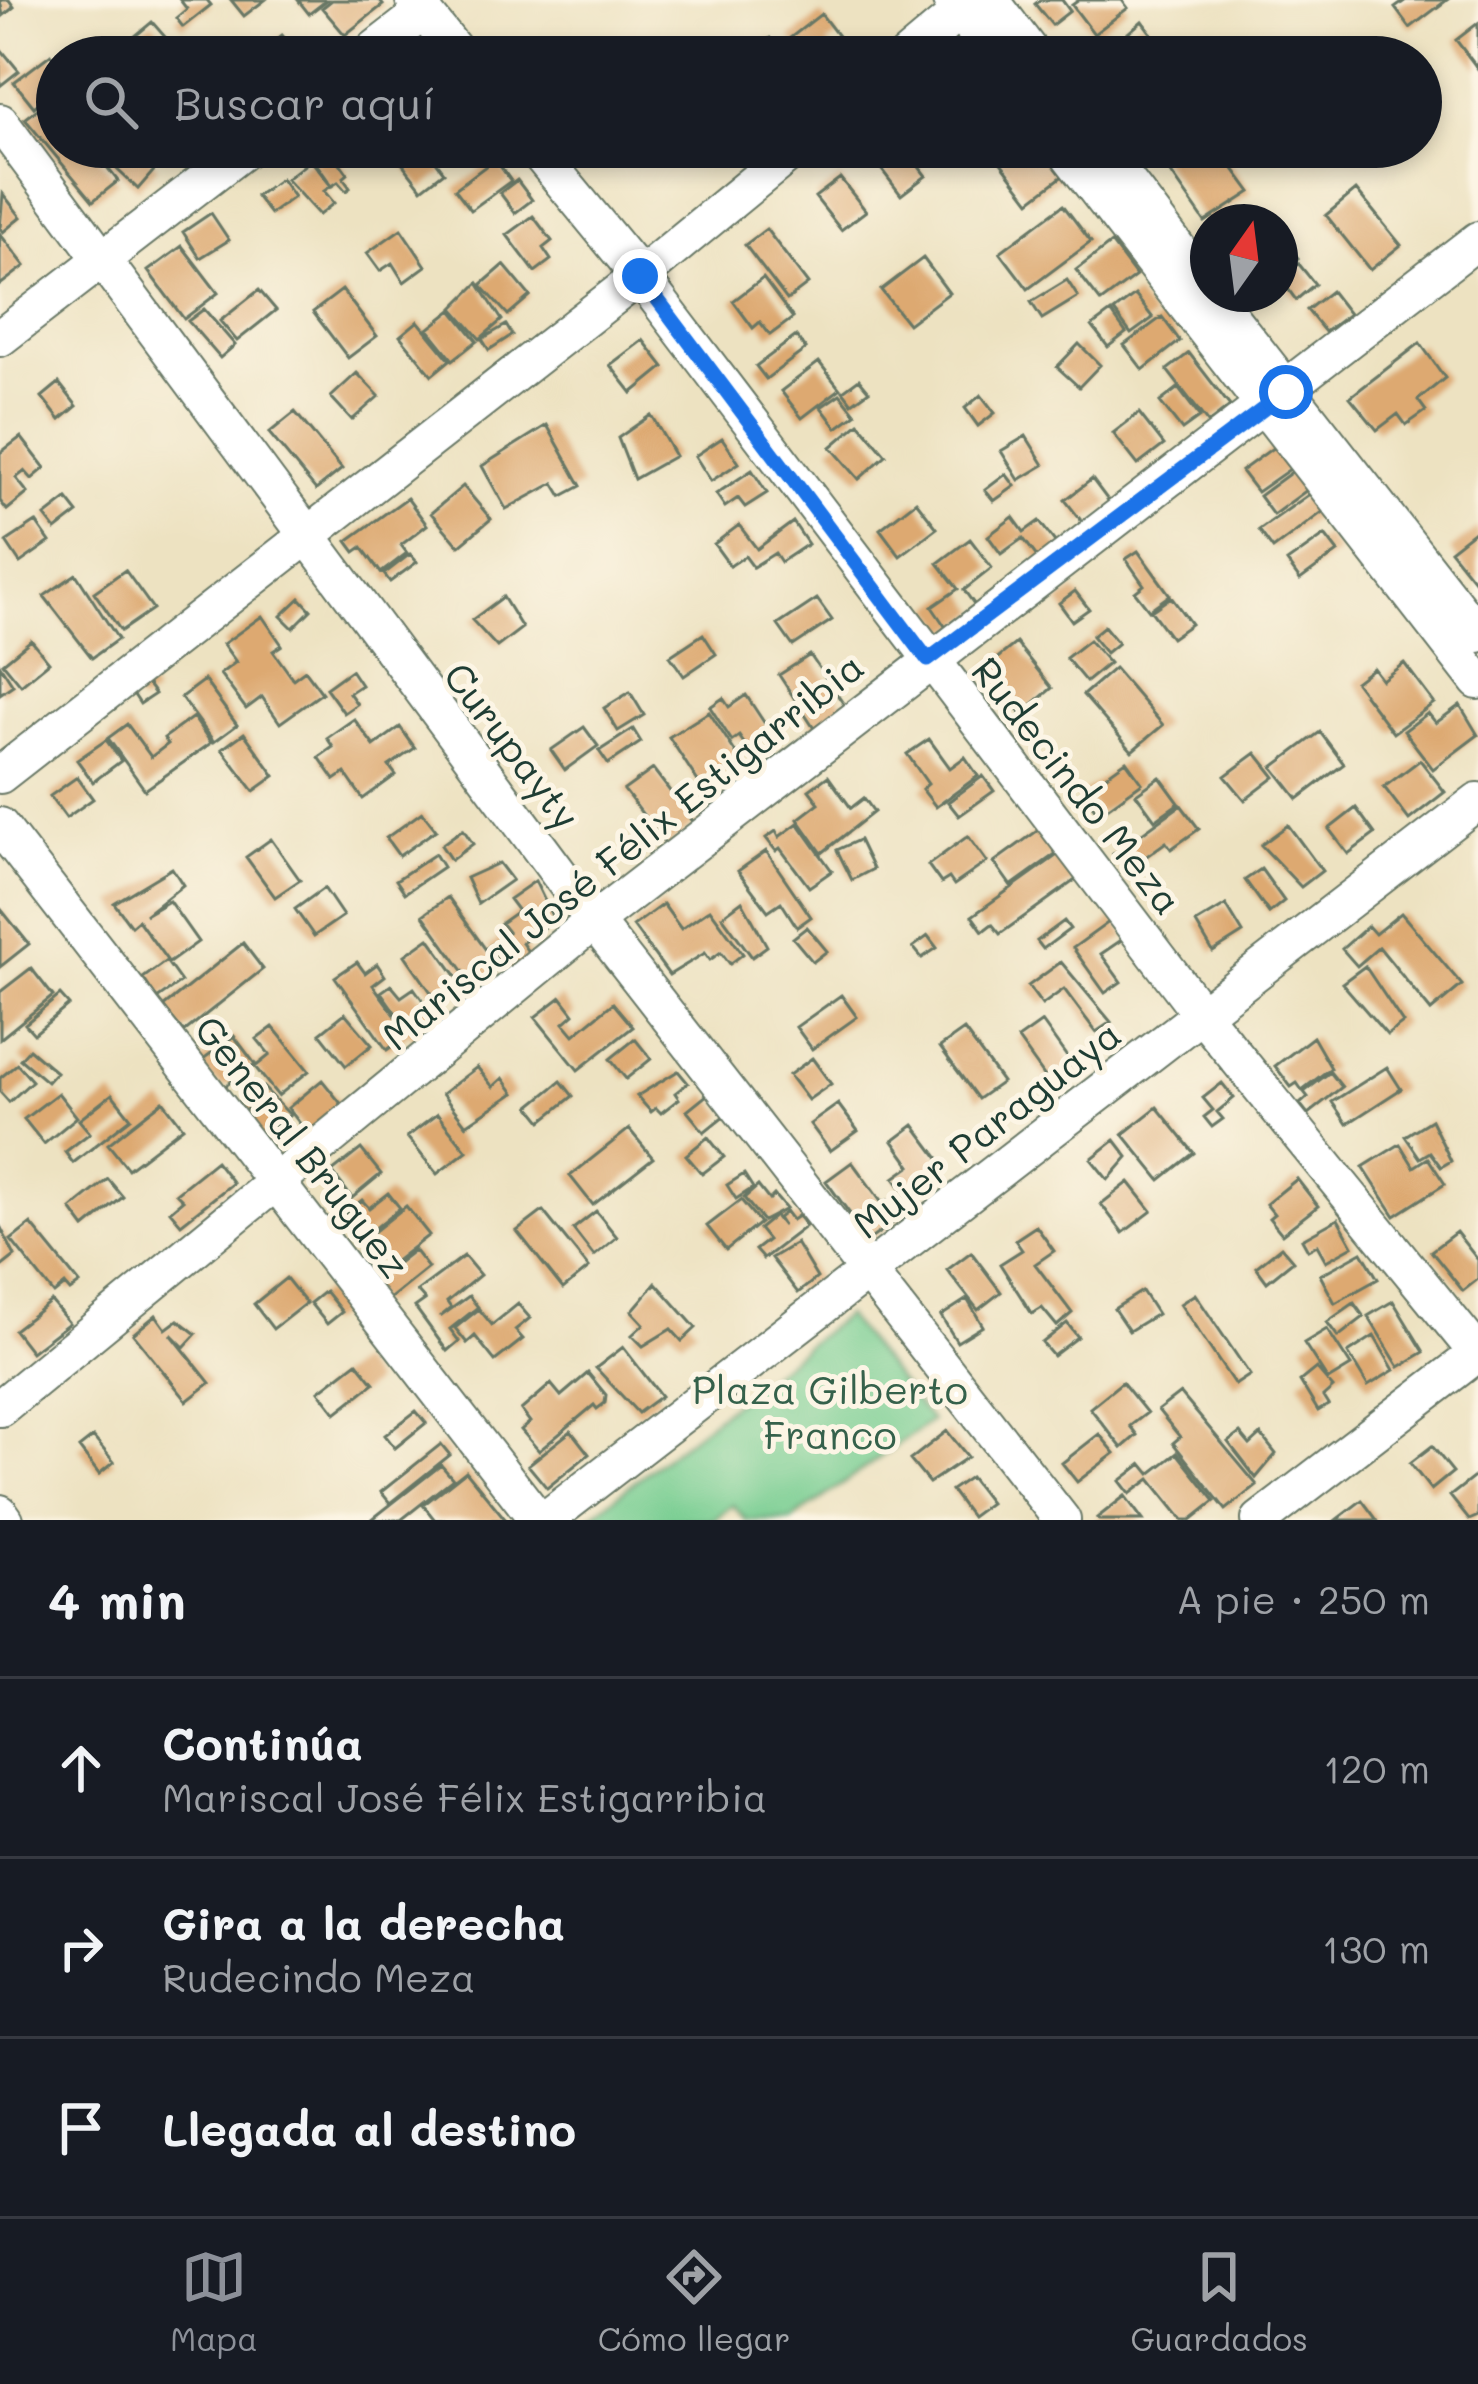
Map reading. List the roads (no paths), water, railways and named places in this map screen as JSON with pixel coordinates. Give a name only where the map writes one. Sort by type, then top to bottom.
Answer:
[{"type":"street","points":[[930,36],[969,3]]},
{"type":"street","points":[[969,3],[984,36]]},
{"type":"street","points":[[969,3],[1009,36]]},
{"type":"street","points":[[387,36],[419,6],[443,36]]},
{"type":"street","name":"Curupayty","points":[[0,122],[304,538],[593,921],[872,1270],[1062,1520]]},
{"type":"street","points":[[0,338],[221,168]]},
{"type":"street","name":"Rudecindo Meza","points":[[551,168],[640,276],[1202,1015],[1478,1354]]},
{"type":"street","points":[[0,776],[771,168]]},
{"type":"street","points":[[1081,168],[1478,634]]},
{"type":"street","points":[[1117,168],[1190,265]]},
{"type":"street","name":"Mariscal José Félix Estigarribia","points":[[0,1408],[593,921],[1478,240]]},
{"type":"street","points":[[1223,312],[1275,400],[1478,681]]},
{"type":"street","name":"Mujer Paraguaya","points":[[541,1520],[1478,801]]},
{"type":"street","name":"General Bruguez","points":[[0,826],[541,1520]]},
{"type":"street","points":[[1260,1520],[1478,1354]]},
{"type":"park label","name":"Plaza Gilberto Franco","points":[[830,1410]]}]
